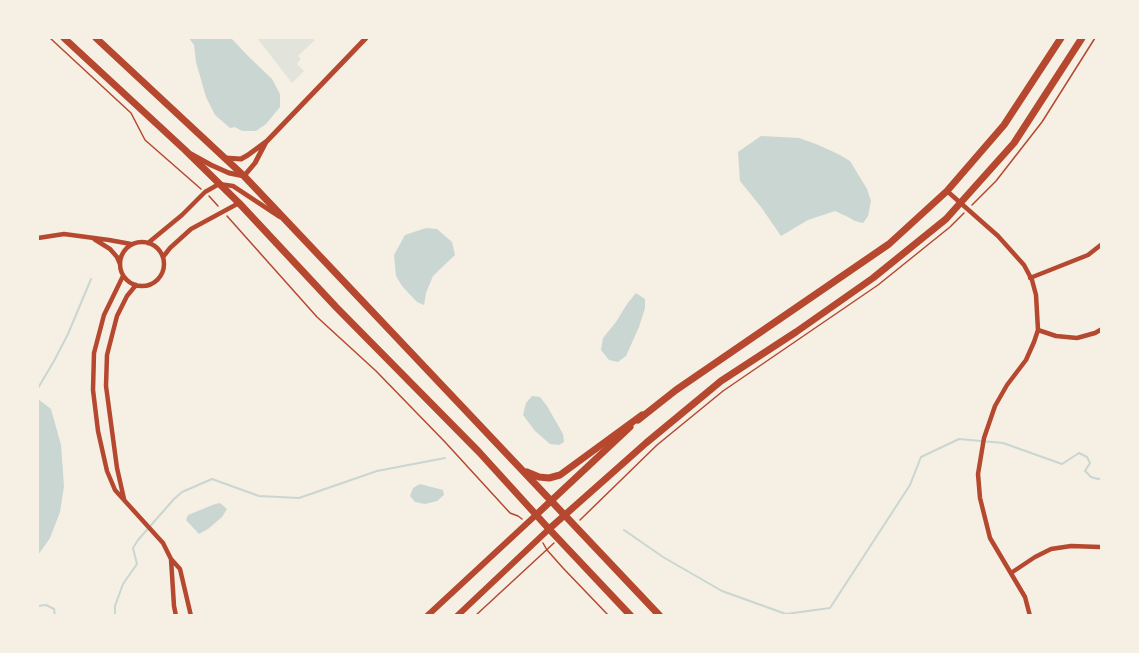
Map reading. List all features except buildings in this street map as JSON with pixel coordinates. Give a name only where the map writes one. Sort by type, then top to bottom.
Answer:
[{"type":"main road","points":[[64,38],[239,203],[336,307],[479,452],[549,530],[631,615]]},
{"type":"main road","points":[[96,38],[244,176],[660,615]]},
{"type":"main road","points":[[524,471],[539,477],[549,478],[560,475],[676,390],[889,244],[947,191],[1004,124],[1061,38]]},
{"type":"main road","points":[[457,615],[646,443],[721,381],[873,278],[946,219],[1014,143],[1082,38]]},
{"type":"main road","points":[[427,615],[642,416]]},
{"type":"street","points":[[226,158],[241,159],[267,141],[366,38]]},
{"type":"street","points":[[185,150],[229,173],[244,176],[255,163],[267,141]]},
{"type":"street","points":[[148,243],[182,215],[205,192],[219,184],[233,186],[288,222]]},
{"type":"street","points":[[947,191],[998,236],[1024,265],[1036,295],[1038,330],[1026,360],[995,406],[984,438],[978,474],[980,498],[990,538],[1025,597],[1030,615]]},
{"type":"street","points":[[163,257],[191,229],[239,203]]},
{"type":"street","points":[[38,238],[64,234],[92,238],[131,244],[148,243],[160,251],[163,257],[164,264],[160,277],[149,285],[136,285],[129,282],[123,276],[117,257],[110,249],[92,238]]},
{"type":"street","points":[[120,264],[121,256],[131,244]]},
{"type":"street","points":[[1030,278],[1088,255],[1101,244]]},
{"type":"street","points":[[123,276],[104,315],[94,353],[93,390],[98,430],[107,471],[115,490],[163,543],[171,559],[180,569],[191,615]]},
{"type":"street","points":[[124,499],[117,468],[106,386],[107,355],[117,316],[127,296],[136,285]]},
{"type":"street","points":[[1038,330],[1056,336],[1077,338],[1101,329]]},
{"type":"street","points":[[1011,573],[1051,549],[1071,546],[1100,548]]},
{"type":"street","points":[[171,559],[176,615]]},
{"type":"path","points":[[50,38],[131,113],[145,140],[205,192],[317,317],[376,371],[438,434],[510,513],[518,516],[526,524]]},
{"type":"path","points":[[540,538],[563,568],[609,615]]},
{"type":"shaded area","points":[[189,38],[231,38],[272,79],[280,94],[280,107],[266,124],[256,131],[242,131],[235,127],[230,128],[215,115],[206,97],[196,62],[194,45]]},
{"type":"shaded area","points":[[257,38],[312,38],[315,40],[298,56],[301,59],[297,64],[304,71],[292,83]]},
{"type":"shaded area","points":[[761,136],[799,138],[850,161],[867,189],[871,201],[868,216],[863,223],[835,211],[808,220],[781,236],[740,181],[738,152]]},
{"type":"shaded area","points":[[426,228],[437,229],[452,242],[455,255],[433,276],[424,305],[417,302],[396,276],[394,255],[405,235]]},
{"type":"shaded area","points":[[636,293],[645,299],[645,308],[639,327],[626,356],[618,362],[609,360],[601,350],[603,338]]},
{"type":"shaded area","points":[[532,396],[540,397],[547,406],[563,434],[564,442],[559,445],[550,444],[535,431],[523,415],[526,403]]},
{"type":"shaded area","points":[[38,399],[51,409],[61,445],[64,486],[60,512],[50,538],[38,555]]},
{"type":"shaded area","points":[[420,484],[443,490],[444,495],[437,501],[425,504],[415,502],[410,496],[413,488]]},
{"type":"shaded area","points":[[220,503],[227,509],[222,517],[199,534],[186,520],[188,515]]},
{"type":"waterway","points":[[38,388],[68,334],[91,279]]},
{"type":"waterway","points":[[624,530],[663,557],[722,591],[786,614],[830,608],[910,485],[921,457],[959,439],[1003,443],[1062,464],[1079,453],[1087,457],[1090,463],[1085,471],[1091,477],[1102,478]]},
{"type":"waterway","points":[[115,616],[115,606],[123,584],[137,564],[133,548],[182,492],[212,479],[259,496],[299,498],[377,471],[445,458]]},
{"type":"waterway","points":[[38,606],[46,605],[54,609],[55,616]]}]
